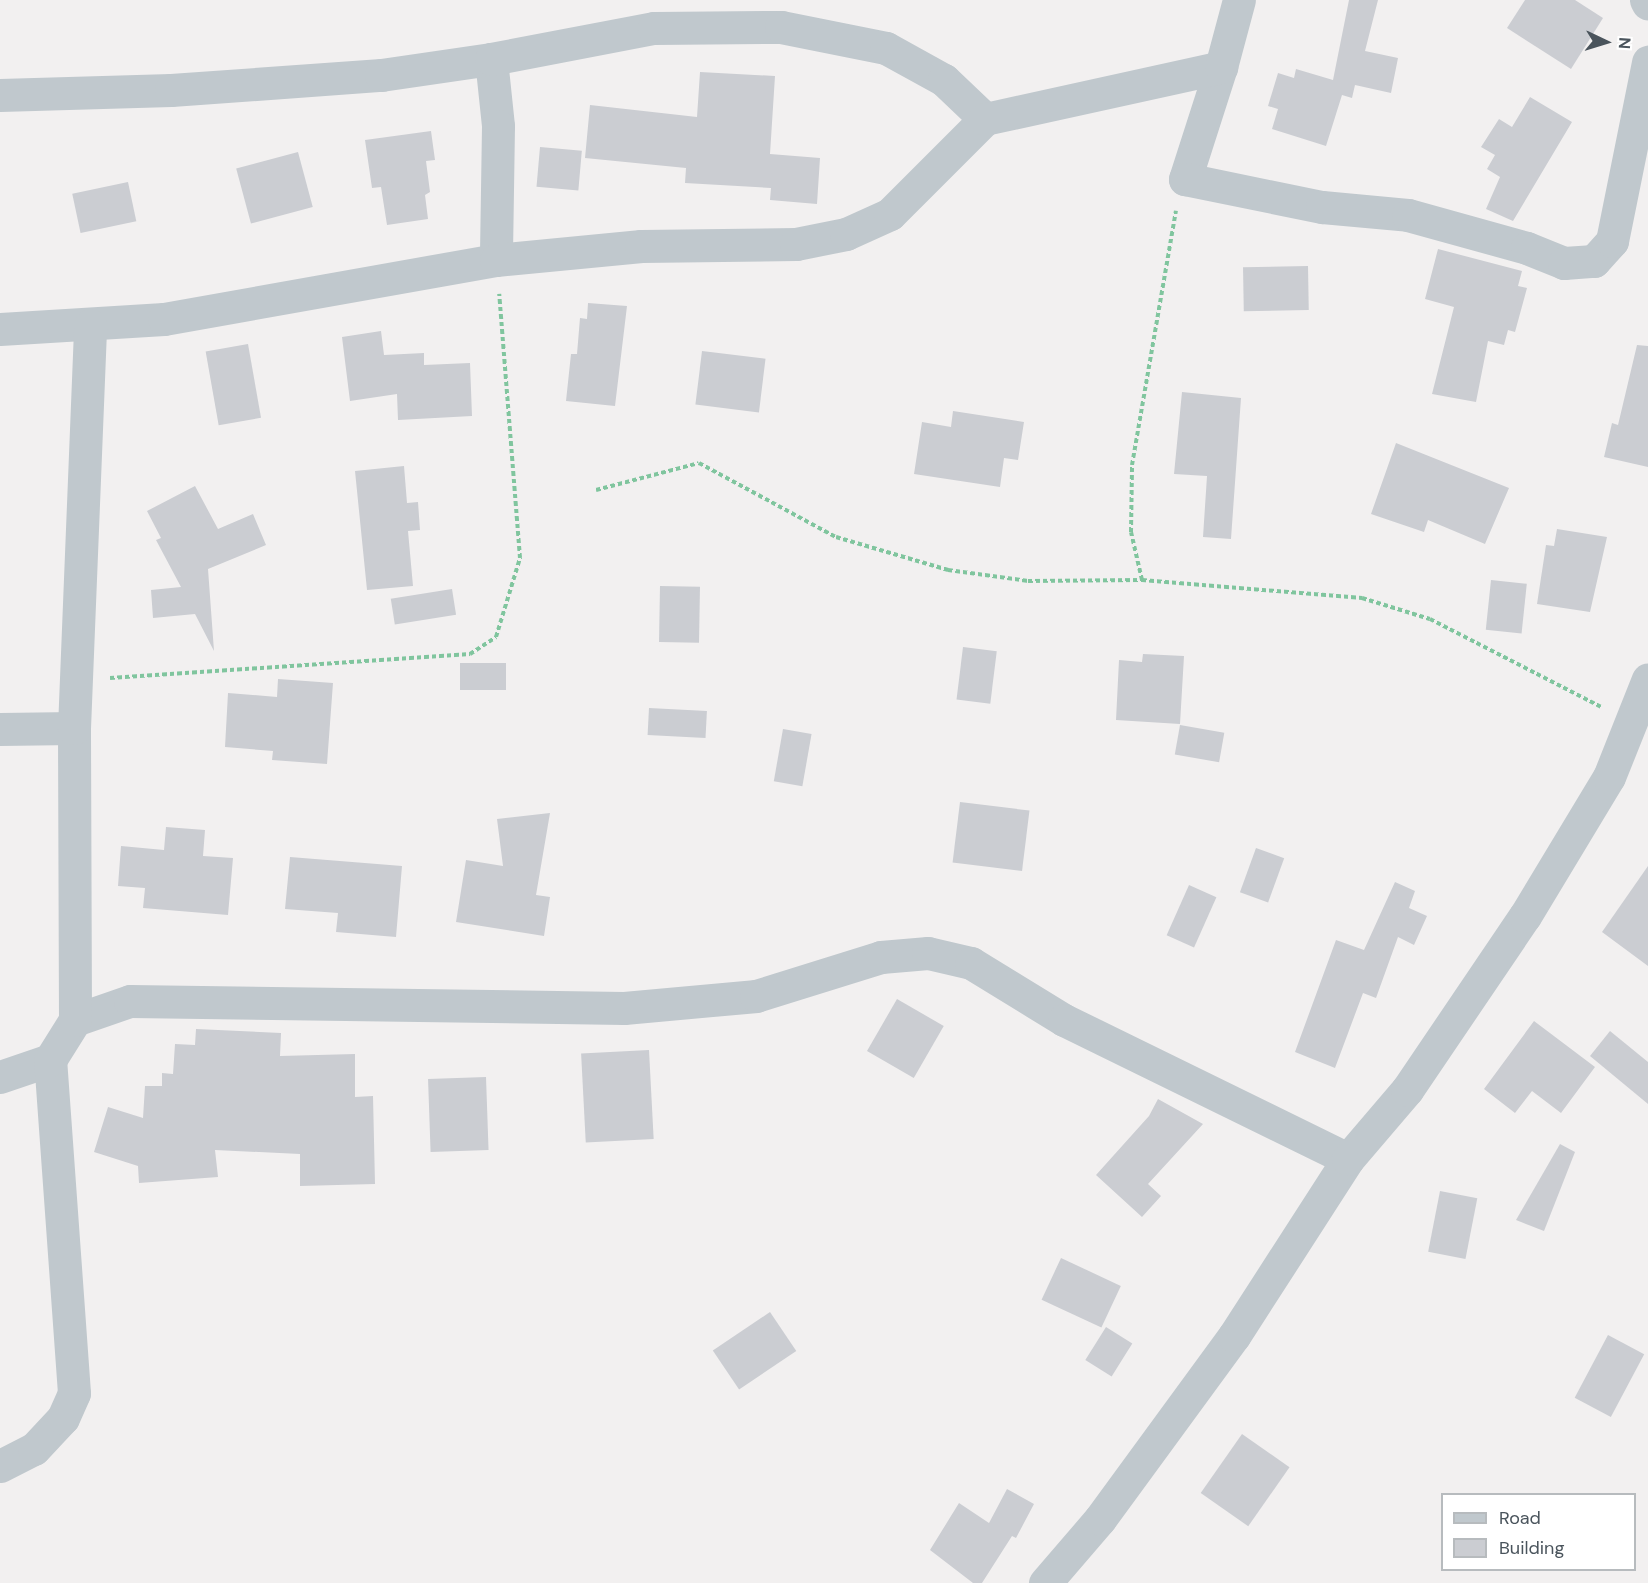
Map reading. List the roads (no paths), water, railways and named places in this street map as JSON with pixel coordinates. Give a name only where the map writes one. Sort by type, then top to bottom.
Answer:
[{"type":"street","points":[[1239,0],[1221,67],[1185,179],[1322,207],[1408,215],[1527,248],[1564,263],[1594,261],[1612,241],[1619,217],[1648,62]]},
{"type":"street","points":[[1646,0],[1648,4]]},
{"type":"street","points":[[0,95],[171,90],[369,76],[491,59],[654,28],[781,27],[886,48],[944,80],[985,119]]},
{"type":"street","points":[[491,59],[498,126],[496,260]]},
{"type":"street","points":[[0,329],[164,319],[285,300],[496,260],[641,246],[796,244],[846,234],[890,214],[985,119],[1221,67]]},
{"type":"street","points":[[0,1466],[34,1449],[63,1418],[74,1393],[50,1060],[75,1020],[74,728],[78,680],[90,325]]},
{"type":"street","points":[[1045,1583],[1100,1520],[1234,1336],[1348,1159],[1407,1090],[1525,916],[1609,777],[1648,679]]},
{"type":"street","points":[[0,729],[74,728]]},
{"type":"street","points":[[75,1020],[130,1001],[624,1008],[756,996],[881,957],[928,952],[971,963],[1064,1020],[1348,1159]]},
{"type":"street","points":[[0,1077],[50,1060]]}]
